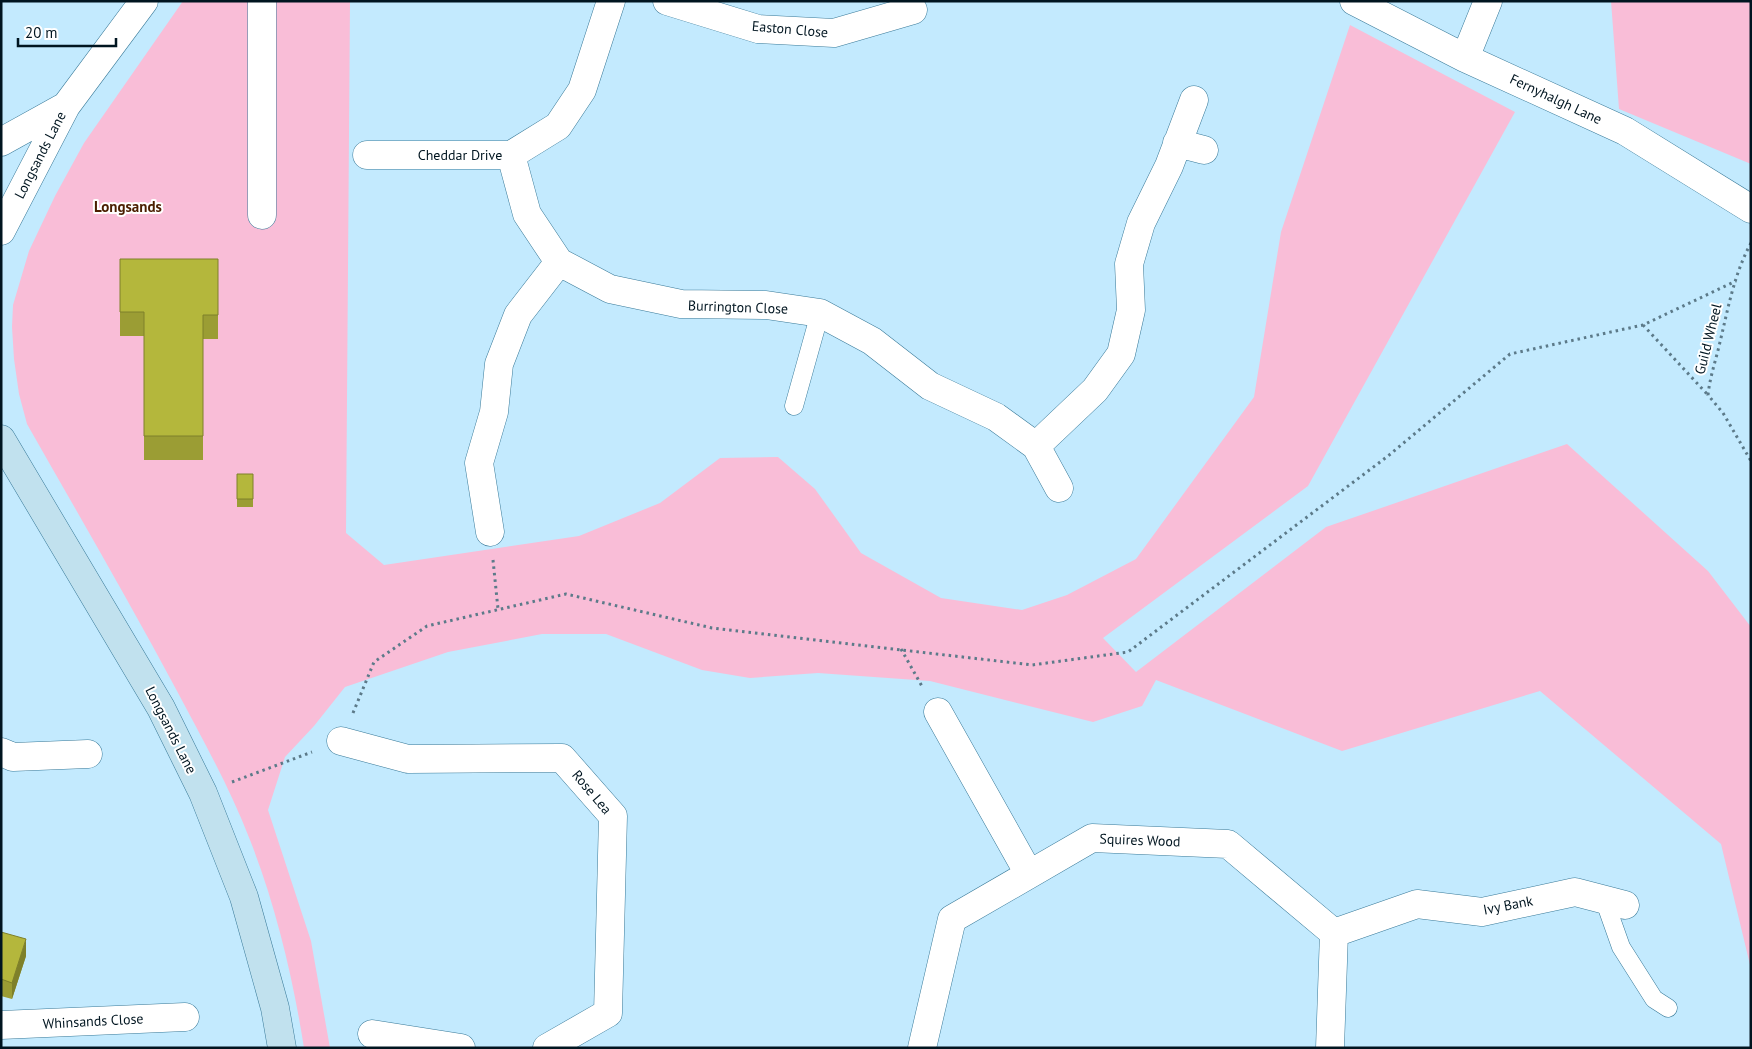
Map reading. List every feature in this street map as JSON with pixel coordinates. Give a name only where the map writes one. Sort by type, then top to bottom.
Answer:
[{"type":"main road","name":"Longsands Lane","points":[[1,439],[161,708],[203,793],[244,897],[275,1008],[282,1048]]},
{"type":"street","name":"Longsands Lane","points":[[1,231],[66,106],[144,1]]},
{"type":"street","points":[[262,1],[262,215]]},
{"type":"street","name":"Cheddar Drive","points":[[367,154],[511,155],[558,126],[582,90],[611,1]]},
{"type":"street","name":"Easton Close","points":[[667,1],[758,29],[834,33],[913,10]]},
{"type":"street","name":"Fernyhalgh Lane","points":[[1354,1],[1465,58],[1625,131],[1751,209]]},
{"type":"street","points":[[1465,58],[1488,1]]},
{"type":"street","points":[[1036,446],[1095,390],[1120,354],[1131,310],[1129,264],[1141,223],[1170,166],[1194,100]]},
{"type":"street","name":"Longsands Lane","points":[[1,142],[66,106]]},
{"type":"street","points":[[1177,143],[1204,150]]},
{"type":"street","name":"Burrington Close","points":[[511,155],[527,214],[559,262],[610,289],[681,304],[766,305],[820,313],[872,341],[930,386],[996,418],[1036,446],[1059,488]]},
{"type":"street","points":[[490,532],[479,463],[494,412],[500,364],[518,315],[559,262]]},
{"type":"street","points":[[938,712],[1029,874]]},
{"type":"street","name":"Rose Lea","points":[[341,741],[408,759],[562,758],[613,816],[608,1013],[547,1048]]},
{"type":"street","points":[[1,752],[13,757],[88,754]]},
{"type":"street","name":"Squires Wood","points":[[922,1048],[952,919],[1092,838],[1228,844],[1334,933]]},
{"type":"street","name":"Ivy Bank","points":[[1334,933],[1417,904],[1482,912],[1575,892],[1615,902]]},
{"type":"street","points":[[1330,1048],[1334,933]]},
{"type":"street","name":"Whinsands Close","points":[[1,1025],[185,1017]]},
{"type":"street","points":[[372,1034],[461,1048]]},
{"type":"lane","points":[[794,406],[820,313]]},
{"type":"lane","points":[[1615,902],[1621,947],[1654,999],[1668,1008]]},
{"type":"path","name":"Guild Wheel","points":[[1751,243],[1728,304],[1720,343],[1710,375],[1708,395],[1723,413],[1751,461]]},
{"type":"path","points":[[203,793],[341,741],[374,662],[427,626],[566,594],[712,628],[1032,665],[1128,652],[1388,456],[1510,354],[1643,325],[1736,281]]},
{"type":"path","points":[[1643,325],[1708,395]]},
{"type":"path","points":[[490,532],[498,609]]},
{"type":"path","points":[[900,649],[938,712]]},
{"type":"shaded area","points":[[183,1],[350,1],[346,533],[384,565],[579,536],[660,503],[720,458],[778,457],[815,489],[861,553],[941,598],[1022,610],[1067,595],[1136,559],[1254,397],[1281,232],[1350,25],[1515,112],[1308,486],[1103,638],[1136,672],[1326,527],[1567,444],[1708,571],[1751,627],[1751,969],[1721,844],[1540,691],[1342,751],[1156,680],[1142,706],[1093,722],[930,681],[818,673],[750,678],[702,670],[606,634],[542,634],[448,652],[345,687],[314,726],[285,757],[268,810],[311,941],[330,1048],[304,1048],[295,995],[276,916],[242,821],[216,764],[159,657],[27,424],[19,394],[14,359],[13,305],[29,251],[55,196],[84,143]]},
{"type":"shaded area","points":[[1611,1],[1751,1],[1751,164],[1619,109]]},
{"type":"building","points":[[120,259],[218,259],[218,315],[203,315],[203,436],[144,436],[144,312],[120,312]]},
{"type":"building","points":[[237,474],[253,474],[253,499],[237,499]]},
{"type":"building","points":[[1,932],[26,939],[12,983],[1,979]]},
{"type":"district","name":"Longsands","points":[[128,206]]}]
